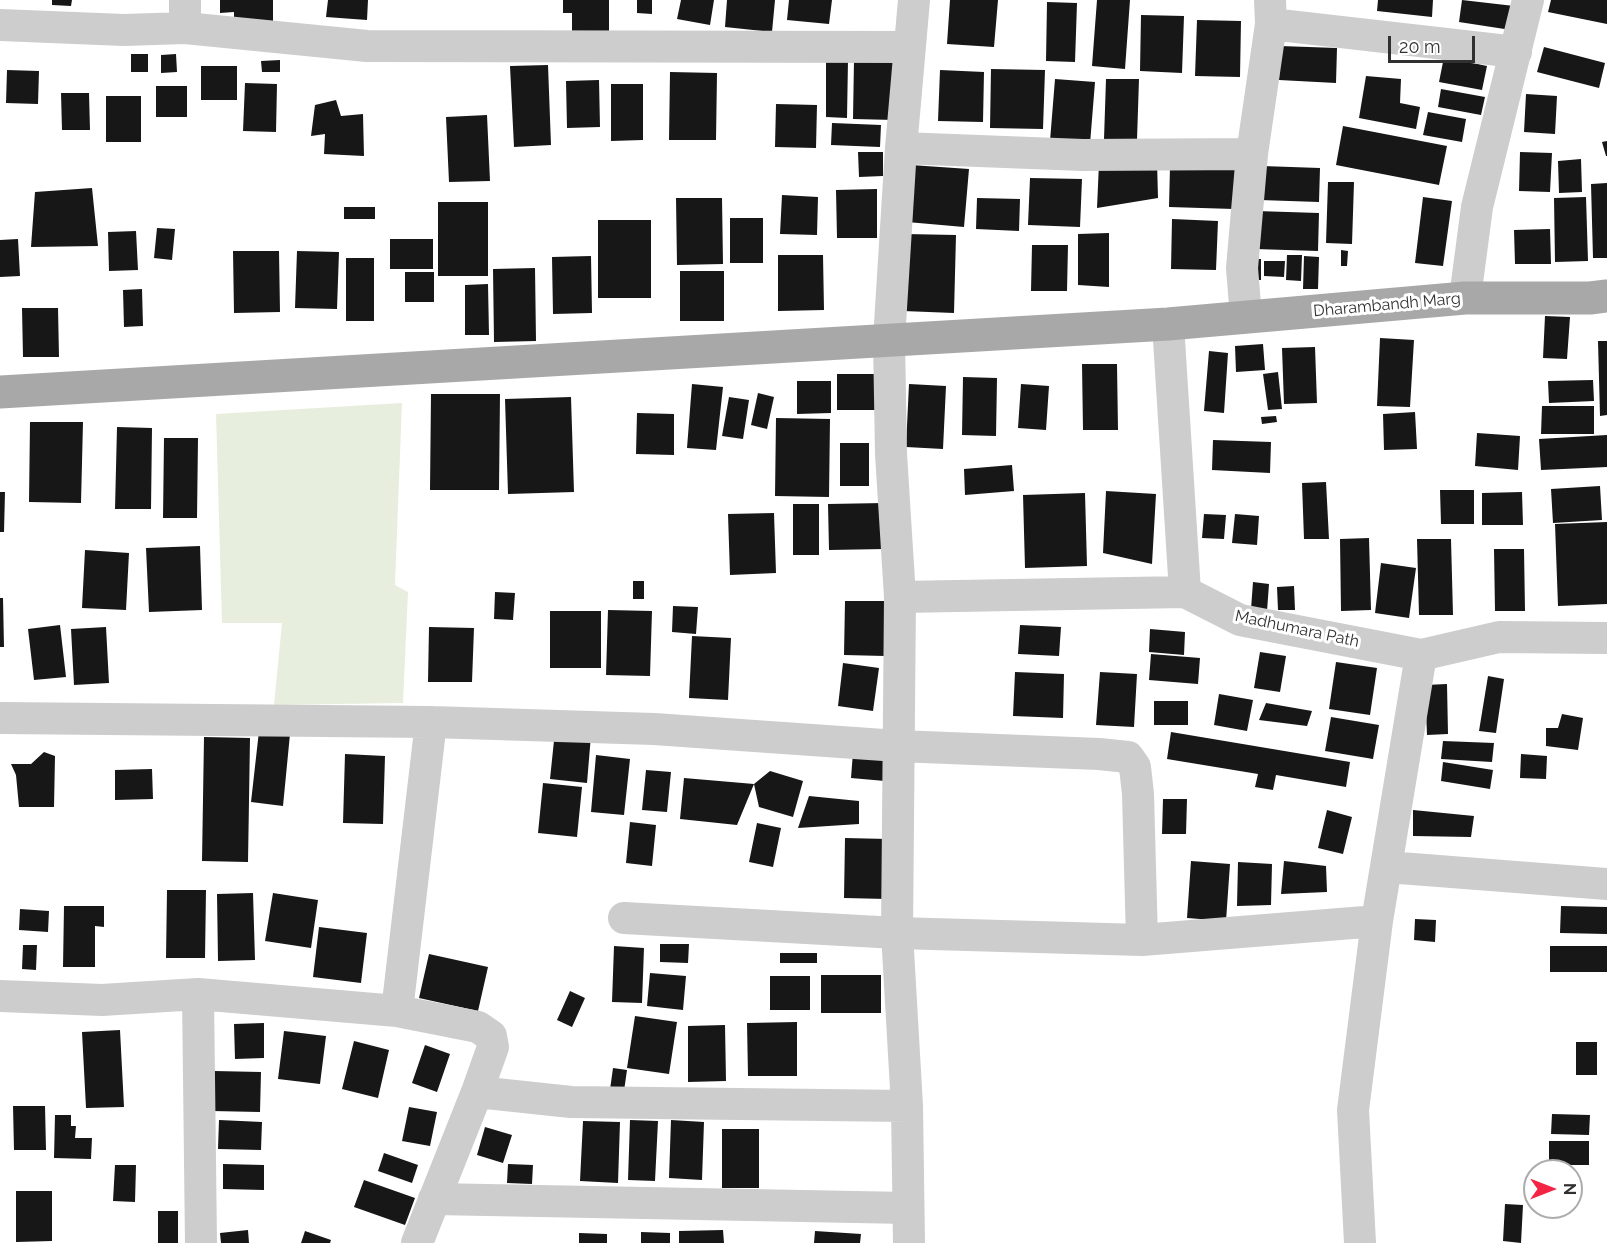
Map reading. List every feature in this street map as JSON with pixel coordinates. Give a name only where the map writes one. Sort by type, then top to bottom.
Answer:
[{"type":"main road","name":"Dharambandh Marg","points":[[0,392],[1168,324],[1465,298],[1607,296]]},
{"type":"street","points":[[909,1243],[907,1106],[897,933],[900,597],[891,454],[889,340],[901,148],[914,0]]},
{"type":"street","points":[[1465,298],[1477,207],[1528,0]]},
{"type":"street","points":[[1246,317],[1242,268],[1252,154],[1271,12],[1516,52]]},
{"type":"street","points":[[0,25],[124,30],[185,14],[367,46],[909,47]]},
{"type":"street","points":[[901,148],[1083,155],[1252,154]]},
{"type":"street","points":[[900,597],[1185,592],[1168,324]]},
{"type":"street","name":"Madhumara Path","points":[[1185,592],[1240,620],[1421,655],[1499,637],[1607,638]]},
{"type":"street","points":[[1360,1243],[1353,1110],[1377,921],[1421,655]]},
{"type":"street","points":[[0,718],[431,722],[654,729],[898,746],[1128,757],[1135,767],[1138,794],[1142,940]]},
{"type":"street","points":[[397,1011],[431,722]]},
{"type":"street","points":[[1387,867],[1607,884]]},
{"type":"street","points":[[624,918],[897,933],[1142,940],[1377,921]]},
{"type":"street","points":[[198,994],[201,1243]]},
{"type":"street","points":[[0,996],[102,1000],[198,994],[397,1011],[478,1027],[491,1036],[493,1047],[417,1243]]},
{"type":"street","points":[[477,1092],[571,1102],[907,1106]]},
{"type":"street","points":[[434,1199],[908,1208]]},
{"type":"green space","points":[[402,403],[395,585],[408,592],[403,703],[274,705],[282,623],[222,623],[216,414]]},
{"type":"building","points":[[52,0],[72,0],[71,6],[52,5]]},
{"type":"building","points":[[220,0],[273,0],[273,26],[234,26],[234,12],[220,13]]},
{"type":"building","points":[[328,0],[368,0],[367,20],[326,17]]},
{"type":"building","points":[[563,0],[609,0],[609,31],[572,31],[572,13],[563,13]]},
{"type":"building","points":[[637,0],[652,0],[652,14],[637,13]]},
{"type":"building","points":[[681,0],[714,0],[710,25],[677,19]]},
{"type":"building","points":[[727,0],[775,0],[772,32],[725,27]]},
{"type":"building","points":[[789,0],[832,0],[829,24],[787,20]]},
{"type":"building","points":[[950,0],[998,0],[994,47],[947,44]]},
{"type":"building","points":[[1097,0],[1130,0],[1125,69],[1092,66]]},
{"type":"building","points":[[1378,0],[1433,0],[1432,17],[1377,11]]},
{"type":"building","points":[[1462,0],[1514,6],[1511,30],[1459,22]]},
{"type":"building","points":[[1551,0],[1607,0],[1607,24],[1548,12]]},
{"type":"building","points":[[1047,2],[1077,3],[1075,62],[1046,61]]},
{"type":"building","points":[[1141,15],[1184,16],[1182,73],[1140,71]]},
{"type":"building","points":[[1197,20],[1241,21],[1240,77],[1195,76]]},
{"type":"building","points":[[1280,46],[1337,48],[1336,83],[1279,80]]},
{"type":"building","points":[[1544,47],[1605,63],[1599,88],[1537,72]]},
{"type":"building","points":[[131,54],[148,54],[148,72],[131,72]]},
{"type":"building","points":[[176,54],[177,72],[161,73],[161,55]]},
{"type":"building","points":[[1444,57],[1487,66],[1482,90],[1439,82]]},
{"type":"building","points":[[826,59],[848,60],[847,118],[826,117]]},
{"type":"building","points":[[280,60],[280,72],[262,72],[261,61]]},
{"type":"building","points":[[854,60],[896,60],[895,120],[853,119]]},
{"type":"building","points":[[548,65],[551,145],[514,147],[510,66]]},
{"type":"building","points":[[201,66],[237,66],[237,100],[201,100]]},
{"type":"building","points":[[991,69],[1045,70],[1043,129],[990,128]]},
{"type":"building","points":[[7,70],[39,71],[38,104],[6,103]]},
{"type":"building","points":[[940,70],[984,72],[983,122],[938,121]]},
{"type":"building","points":[[670,72],[717,73],[716,140],[669,140]]},
{"type":"building","points":[[1366,76],[1401,79],[1400,103],[1420,107],[1416,129],[1359,118]]},
{"type":"building","points":[[1055,79],[1095,82],[1090,144],[1050,141]]},
{"type":"building","points":[[1106,79],[1139,79],[1137,140],[1104,139]]},
{"type":"building","points":[[599,80],[600,127],[567,128],[566,81]]},
{"type":"building","points":[[245,83],[277,84],[276,132],[243,131]]},
{"type":"building","points":[[611,84],[643,84],[643,140],[611,141]]},
{"type":"building","points":[[156,86],[187,86],[187,117],[156,117]]},
{"type":"building","points":[[1441,89],[1485,97],[1481,115],[1438,107]]},
{"type":"building","points":[[61,93],[89,93],[90,130],[62,130]]},
{"type":"building","points":[[1526,94],[1557,96],[1555,134],[1524,132]]},
{"type":"building","points":[[106,96],[141,96],[141,142],[106,142]]},
{"type":"building","points":[[336,100],[341,116],[363,114],[364,156],[324,154],[325,134],[311,136],[315,105]]},
{"type":"building","points":[[776,104],[817,105],[816,148],[775,147]]},
{"type":"building","points":[[1428,112],[1466,119],[1462,142],[1423,135]]},
{"type":"building","points":[[487,115],[490,181],[449,182],[446,117]]},
{"type":"building","points":[[832,123],[881,125],[880,147],[831,145]]},
{"type":"building","points":[[1343,126],[1447,146],[1439,185],[1336,165]]},
{"type":"building","points":[[1607,141],[1607,156],[1606,156],[1602,142]]},
{"type":"building","points":[[858,152],[883,152],[883,176],[859,177]]},
{"type":"building","points":[[1520,152],[1552,153],[1550,192],[1519,191]]},
{"type":"building","points":[[1581,159],[1582,192],[1559,193],[1558,161]]},
{"type":"building","points":[[1157,161],[1158,198],[1097,208],[1099,163]]},
{"type":"building","points":[[911,165],[969,169],[964,227],[907,222]]},
{"type":"building","points":[[1262,166],[1320,168],[1319,202],[1260,200]]},
{"type":"building","points":[[1170,167],[1235,169],[1234,209],[1169,207]]},
{"type":"building","points":[[1030,178],[1082,179],[1080,227],[1028,225]]},
{"type":"building","points":[[1328,182],[1354,182],[1352,244],[1326,243]]},
{"type":"building","points":[[1607,183],[1607,258],[1593,258],[1591,184]]},
{"type":"building","points":[[92,188],[98,246],[31,247],[35,192]]},
{"type":"building","points":[[877,189],[877,238],[837,238],[836,190]]},
{"type":"building","points":[[782,195],[818,197],[817,235],[780,234]]},
{"type":"building","points":[[1423,197],[1452,201],[1443,266],[1415,263]]},
{"type":"building","points":[[1586,197],[1588,261],[1555,262],[1554,198]]},
{"type":"building","points":[[676,198],[722,198],[723,264],[677,265]]},
{"type":"building","points":[[977,198],[1020,199],[1019,231],[976,229]]},
{"type":"building","points":[[438,202],[488,202],[488,276],[438,276]]},
{"type":"building","points":[[344,207],[375,207],[375,219],[344,219]]},
{"type":"building","points":[[1256,211],[1319,213],[1318,251],[1255,249]]},
{"type":"building","points":[[730,218],[763,218],[763,263],[730,263]]},
{"type":"building","points":[[1172,219],[1218,221],[1216,270],[1171,269]]},
{"type":"building","points":[[598,220],[651,220],[651,298],[598,298]]},
{"type":"building","points":[[157,228],[175,229],[172,260],[154,258]]},
{"type":"building","points":[[1550,229],[1551,264],[1515,264],[1514,230]]},
{"type":"building","points":[[136,231],[138,270],[109,271],[108,232]]},
{"type":"building","points":[[1109,233],[1109,287],[1078,285],[1078,234]]},
{"type":"building","points":[[905,234],[956,235],[954,313],[903,311]]},
{"type":"building","points":[[18,239],[20,276],[0,277],[0,240]]},
{"type":"building","points":[[390,239],[433,239],[433,269],[390,269]]},
{"type":"building","points":[[1032,245],[1068,245],[1067,291],[1031,291]]},
{"type":"building","points":[[1341,250],[1348,251],[1347,266],[1341,266]]},
{"type":"building","points":[[233,251],[279,251],[280,312],[234,313]]},
{"type":"building","points":[[297,251],[339,252],[337,309],[295,308]]},
{"type":"building","points":[[778,255],[823,255],[824,310],[778,311]]},
{"type":"building","points":[[1287,255],[1302,255],[1301,281],[1286,280]]},
{"type":"building","points":[[591,256],[592,313],[553,314],[552,257]]},
{"type":"building","points":[[1304,256],[1319,257],[1318,289],[1303,289]]},
{"type":"building","points":[[346,258],[374,258],[374,321],[346,321]]},
{"type":"building","points":[[1250,259],[1261,259],[1261,280],[1249,280]]},
{"type":"building","points":[[1264,261],[1285,261],[1284,277],[1264,276]]},
{"type":"building","points":[[535,268],[536,341],[494,342],[493,269]]},
{"type":"building","points":[[680,271],[724,271],[724,321],[680,321]]},
{"type":"building","points":[[405,272],[434,272],[434,302],[405,302]]},
{"type":"building","points":[[488,284],[489,335],[465,335],[465,285]]},
{"type":"building","points":[[142,289],[143,326],[124,327],[123,290]]},
{"type":"building","points":[[22,308],[58,308],[59,357],[23,357]]},
{"type":"building","points":[[1545,316],[1570,317],[1567,359],[1543,358]]},
{"type":"building","points":[[1380,338],[1414,340],[1410,407],[1377,406]]},
{"type":"building","points":[[1598,341],[1607,341],[1607,415],[1600,416]]},
{"type":"building","points":[[1263,344],[1265,370],[1236,372],[1235,346]]},
{"type":"building","points":[[1315,347],[1317,403],[1284,404],[1282,348]]},
{"type":"building","points":[[1209,351],[1228,353],[1224,413],[1204,411]]},
{"type":"building","points":[[1082,364],[1117,364],[1118,430],[1083,430]]},
{"type":"building","points":[[1278,372],[1282,409],[1268,410],[1263,374]]},
{"type":"building","points":[[837,374],[876,374],[876,410],[837,410]]},
{"type":"building","points":[[963,377],[997,378],[996,436],[962,435]]},
{"type":"building","points":[[1593,380],[1594,401],[1549,403],[1548,381]]},
{"type":"building","points":[[797,381],[831,381],[831,413],[797,414]]},
{"type":"building","points":[[692,384],[723,387],[716,450],[687,448]]},
{"type":"building","points":[[909,384],[946,386],[943,449],[906,447]]},
{"type":"building","points":[[1021,384],[1049,386],[1046,430],[1018,428]]},
{"type":"building","points":[[758,393],[774,397],[767,429],[751,425]]},
{"type":"building","points":[[431,394],[500,394],[499,490],[430,490]]},
{"type":"building","points":[[571,397],[574,492],[508,494],[505,399]]},
{"type":"building","points":[[729,397],[749,400],[743,439],[722,436]]},
{"type":"building","points":[[1542,406],[1594,406],[1594,434],[1541,434]]},
{"type":"building","points":[[1415,412],[1417,449],[1384,450],[1383,414]]},
{"type":"building","points":[[637,413],[674,414],[674,455],[636,454]]},
{"type":"building","points":[[1276,416],[1277,422],[1262,424],[1261,417]]},
{"type":"building","points":[[776,418],[830,419],[829,497],[775,496]]},
{"type":"building","points":[[30,422],[83,422],[81,503],[29,502]]},
{"type":"building","points":[[117,427],[152,428],[151,509],[115,509]]},
{"type":"building","points":[[1477,433],[1520,436],[1518,470],[1475,466]]},
{"type":"building","points":[[1607,435],[1607,467],[1541,470],[1539,439]]},
{"type":"building","points":[[164,438],[198,438],[197,518],[163,518]]},
{"type":"building","points":[[1213,440],[1271,442],[1270,473],[1212,470]]},
{"type":"building","points":[[840,443],[869,443],[869,486],[840,486]]},
{"type":"building","points":[[1012,465],[1014,491],[965,495],[964,469]]},
{"type":"building","points":[[1326,482],[1329,539],[1304,539],[1302,483]]},
{"type":"building","points":[[1600,486],[1602,520],[1553,523],[1551,489]]},
{"type":"building","points":[[1440,490],[1474,490],[1474,524],[1441,524]]},
{"type":"building","points":[[1106,491],[1156,494],[1152,564],[1103,553]]},
{"type":"building","points":[[0,492],[5,492],[4,532],[0,532]]},
{"type":"building","points":[[1522,492],[1523,525],[1482,525],[1482,493]]},
{"type":"building","points":[[1085,493],[1087,566],[1025,568],[1023,495]]},
{"type":"building","points":[[884,503],[885,549],[829,550],[828,504]]},
{"type":"building","points":[[793,504],[819,504],[819,555],[793,555]]},
{"type":"building","points":[[774,513],[776,573],[730,575],[728,514]]},
{"type":"building","points":[[1204,514],[1226,515],[1224,539],[1202,538]]},
{"type":"building","points":[[1235,514],[1259,516],[1257,545],[1232,543]]},
{"type":"building","points":[[1607,522],[1607,604],[1558,606],[1555,524]]},
{"type":"building","points":[[1369,538],[1371,610],[1341,611],[1340,539]]},
{"type":"building","points":[[1417,539],[1451,539],[1453,615],[1419,615]]},
{"type":"building","points":[[200,546],[202,610],[149,612],[146,548]]},
{"type":"building","points":[[1494,549],[1524,549],[1525,611],[1495,611]]},
{"type":"building","points":[[85,550],[129,553],[126,610],[82,608]]},
{"type":"building","points":[[1381,563],[1416,568],[1409,618],[1375,613]]},
{"type":"building","points":[[633,581],[644,581],[644,599],[633,599]]},
{"type":"building","points":[[1253,582],[1269,584],[1267,611],[1251,609]]},
{"type":"building","points":[[1294,586],[1295,610],[1278,610],[1277,587]]},
{"type":"building","points":[[495,592],[515,593],[513,620],[494,619]]},
{"type":"building","points":[[0,598],[3,598],[4,647],[0,647]]},
{"type":"building","points":[[845,601],[885,601],[885,656],[844,655]]},
{"type":"building","points":[[673,606],[698,607],[696,634],[672,632]]},
{"type":"building","points":[[608,610],[652,611],[650,676],[606,675]]},
{"type":"building","points":[[550,611],[601,611],[601,668],[550,668]]},
{"type":"building","points":[[60,625],[66,677],[34,680],[28,629]]},
{"type":"building","points":[[1020,625],[1061,627],[1059,656],[1018,654]]},
{"type":"building","points":[[106,627],[109,683],[74,685],[71,629]]},
{"type":"building","points":[[429,627],[474,628],[472,682],[428,682]]},
{"type":"building","points":[[1150,629],[1185,632],[1184,655],[1149,652]]},
{"type":"building","points":[[692,636],[731,638],[728,700],[689,698]]},
{"type":"building","points":[[1260,652],[1286,656],[1280,692],[1254,688]]},
{"type":"building","points":[[1151,654],[1200,658],[1198,684],[1149,680]]},
{"type":"building","points":[[1336,662],[1377,668],[1370,715],[1329,709]]},
{"type":"building","points":[[843,663],[879,668],[873,711],[838,706]]},
{"type":"building","points":[[1015,672],[1064,674],[1063,718],[1013,716]]},
{"type":"building","points":[[1100,672],[1137,674],[1134,727],[1096,725]]},
{"type":"building","points":[[1488,676],[1504,679],[1496,733],[1479,731]]},
{"type":"building","points":[[1447,684],[1448,734],[1427,735],[1425,685]]},
{"type":"building","points":[[1219,694],[1253,700],[1247,731],[1214,725]]},
{"type":"building","points":[[1154,701],[1188,701],[1188,725],[1154,725]]},
{"type":"building","points":[[1266,703],[1312,711],[1307,726],[1259,720]]},
{"type":"building","points":[[1562,714],[1583,718],[1578,750],[1546,746],[1546,728],[1558,728]]},
{"type":"building","points":[[1331,717],[1379,725],[1373,759],[1325,751]]},
{"type":"building","points":[[259,731],[290,734],[283,806],[251,802]]},
{"type":"building","points":[[555,731],[591,735],[587,783],[550,779]]},
{"type":"building","points":[[1171,732],[1350,762],[1346,787],[1276,775],[1273,790],[1255,787],[1258,774],[1167,759]]},
{"type":"building","points":[[204,737],[250,738],[248,862],[202,861]]},
{"type":"building","points":[[1443,741],[1494,743],[1492,762],[1441,759]]},
{"type":"building","points":[[44,752],[55,756],[54,807],[19,807],[16,775],[11,764],[31,764]]},
{"type":"building","points":[[853,752],[888,755],[885,781],[851,778]]},
{"type":"building","points":[[345,754],[385,756],[383,824],[343,823]]},
{"type":"building","points":[[1521,754],[1547,756],[1546,779],[1520,778]]},
{"type":"building","points":[[596,755],[630,759],[624,815],[591,812]]},
{"type":"building","points":[[1443,762],[1493,770],[1490,789],[1441,781]]},
{"type":"building","points":[[152,769],[153,799],[115,800],[115,770]]},
{"type":"building","points":[[646,770],[671,772],[667,812],[642,810]]},
{"type":"building","points":[[770,771],[803,781],[793,817],[759,807],[754,784]]},
{"type":"building","points":[[684,778],[754,784],[737,825],[680,819]]},
{"type":"building","points":[[543,783],[582,787],[577,837],[538,833]]},
{"type":"building","points":[[809,796],[859,801],[859,824],[798,828]]},
{"type":"building","points":[[1163,799],[1187,799],[1186,834],[1162,834]]},
{"type":"building","points":[[1327,810],[1352,817],[1343,854],[1318,848]]},
{"type":"building","points":[[1413,810],[1474,816],[1471,837],[1413,836]]},
{"type":"building","points":[[630,822],[656,825],[652,866],[626,863]]},
{"type":"building","points":[[757,823],[781,828],[773,867],[749,862]]},
{"type":"building","points":[[845,838],[888,839],[887,899],[844,898]]},
{"type":"building","points":[[1191,861],[1230,864],[1226,921],[1187,918]]},
{"type":"building","points":[[1284,861],[1326,866],[1327,892],[1281,894]]},
{"type":"building","points":[[1238,862],[1272,864],[1271,905],[1237,906]]},
{"type":"building","points":[[167,890],[206,890],[205,958],[166,958]]},
{"type":"building","points":[[253,893],[255,960],[218,961],[217,894]]},
{"type":"building","points":[[273,893],[318,900],[311,948],[265,941]]},
{"type":"building","points":[[64,906],[104,906],[104,927],[95,926],[95,967],[63,967]]},
{"type":"building","points":[[1561,906],[1607,907],[1607,934],[1560,933]]},
{"type":"building","points":[[20,909],[49,911],[48,932],[19,930]]},
{"type":"building","points":[[1415,919],[1436,920],[1435,942],[1414,940]]},
{"type":"building","points":[[319,927],[367,933],[361,983],[313,977]]},
{"type":"building","points":[[660,944],[689,944],[688,963],[660,962]]},
{"type":"building","points":[[23,945],[37,945],[36,970],[22,969]]},
{"type":"building","points":[[614,946],[644,948],[642,1003],[612,1002]]},
{"type":"building","points":[[1550,946],[1607,946],[1607,972],[1550,972]]},
{"type":"building","points":[[780,953],[817,953],[817,963],[780,963]]},
{"type":"building","points":[[429,954],[488,967],[478,1011],[419,998]]},
{"type":"building","points":[[650,973],[686,976],[683,1010],[647,1006]]},
{"type":"building","points":[[821,975],[881,975],[881,1013],[821,1013]]},
{"type":"building","points":[[770,976],[810,976],[810,1010],[770,1010]]},
{"type":"building","points":[[570,991],[585,998],[572,1027],[557,1020]]},
{"type":"building","points":[[635,1016],[677,1022],[669,1074],[627,1068]]},
{"type":"building","points":[[797,1022],[797,1076],[748,1076],[747,1023]]},
{"type":"building","points":[[264,1023],[264,1058],[235,1059],[234,1024]]},
{"type":"building","points":[[725,1025],[726,1081],[688,1082],[688,1026]]},
{"type":"building","points":[[120,1030],[124,1107],[86,1108],[82,1032]]},
{"type":"building","points":[[284,1031],[326,1036],[320,1084],[278,1079]]},
{"type":"building","points":[[354,1041],[389,1050],[378,1098],[342,1089]]},
{"type":"building","points":[[1576,1042],[1597,1042],[1597,1075],[1576,1075]]},
{"type":"building","points":[[425,1045],[450,1054],[437,1092],[412,1083]]},
{"type":"building","points":[[613,1068],[627,1070],[623,1098],[609,1097]]},
{"type":"building","points":[[214,1071],[261,1072],[260,1112],[212,1111]]},
{"type":"building","points":[[13,1106],[45,1106],[46,1150],[14,1150]]},
{"type":"building","points":[[409,1107],[437,1112],[430,1146],[402,1141]]},
{"type":"building","points":[[1552,1114],[1590,1115],[1589,1135],[1551,1134]]},
{"type":"building","points":[[55,1115],[71,1115],[71,1126],[76,1126],[75,1138],[92,1138],[91,1159],[54,1158]]},
{"type":"building","points":[[219,1120],[262,1122],[261,1150],[218,1149]]},
{"type":"building","points":[[630,1120],[658,1121],[655,1181],[628,1180]]},
{"type":"building","points":[[671,1120],[704,1122],[702,1180],[669,1178]]},
{"type":"building","points":[[583,1121],[620,1122],[618,1183],[580,1181]]},
{"type":"building","points":[[485,1127],[512,1135],[503,1163],[477,1155]]},
{"type":"building","points":[[722,1129],[759,1129],[759,1188],[722,1188]]},
{"type":"building","points":[[1549,1141],[1589,1141],[1589,1165],[1583,1165],[1583,1159],[1549,1159]]},
{"type":"building","points":[[384,1153],[418,1165],[412,1183],[378,1171]]},
{"type":"building","points":[[223,1164],[264,1165],[264,1190],[223,1189]]},
{"type":"building","points":[[508,1164],[533,1165],[532,1184],[507,1183]]},
{"type":"building","points":[[115,1165],[136,1165],[135,1202],[113,1201]]},
{"type":"building","points":[[364,1180],[415,1198],[405,1225],[354,1207]]},
{"type":"building","points":[[16,1191],[52,1191],[52,1241],[16,1242]]},
{"type":"building","points":[[1505,1204],[1523,1205],[1521,1243],[1503,1241]]},
{"type":"building","points":[[158,1211],[178,1211],[178,1243],[158,1243]]},
{"type":"building","points":[[248,1230],[249,1243],[221,1243],[220,1233]]},
{"type":"building","points":[[723,1230],[724,1243],[679,1243],[679,1231]]},
{"type":"building","points":[[305,1231],[331,1240],[330,1243],[301,1243]]},
{"type":"building","points":[[815,1231],[861,1234],[860,1243],[814,1243]]},
{"type":"building","points":[[641,1232],[670,1233],[670,1243],[641,1243]]},
{"type":"building","points":[[579,1233],[607,1234],[607,1243],[579,1243]]}]
